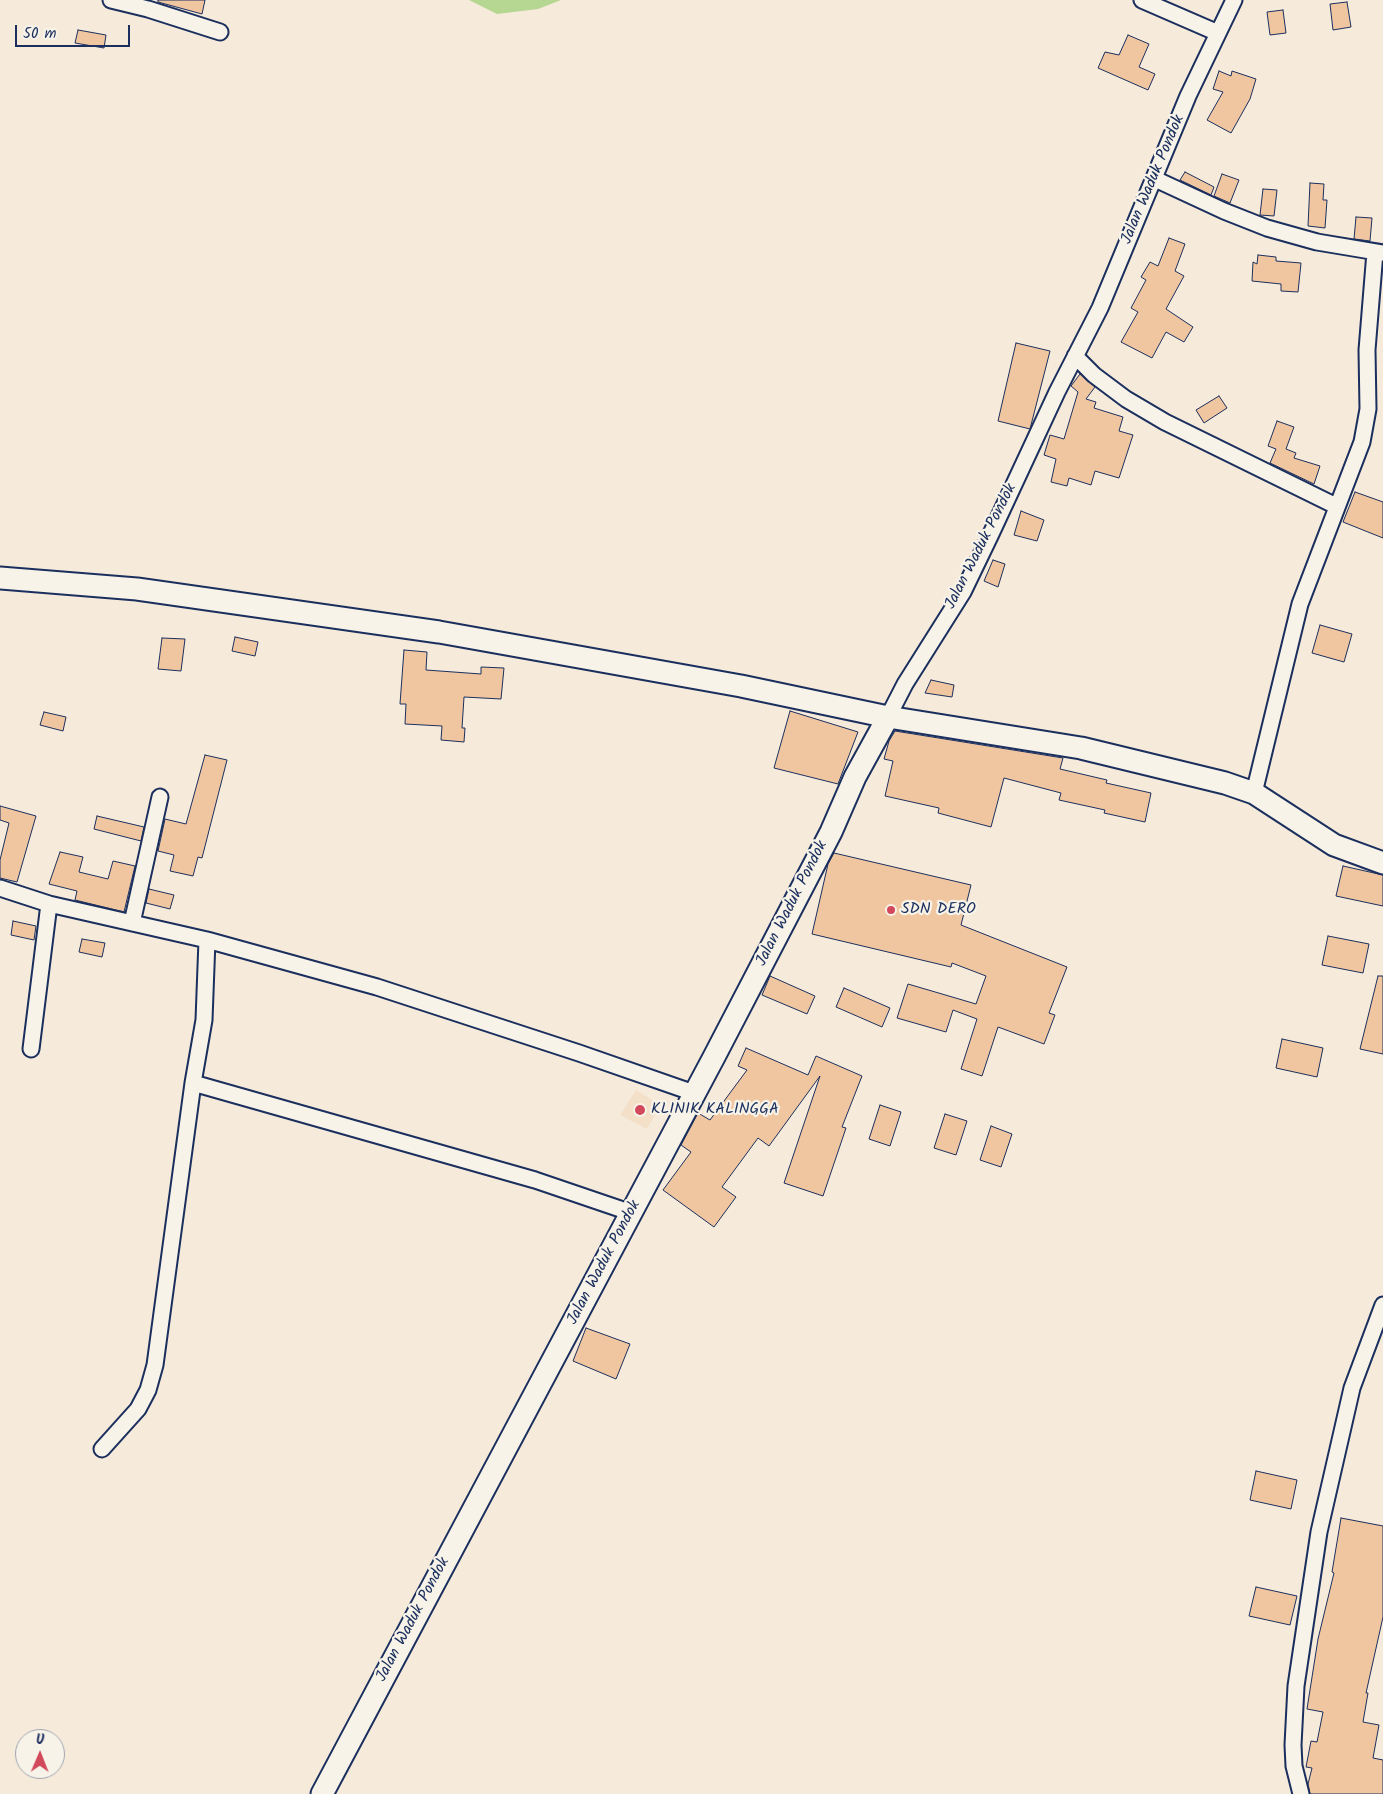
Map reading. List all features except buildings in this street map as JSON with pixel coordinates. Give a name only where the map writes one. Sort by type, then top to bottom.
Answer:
[{"type":"street","points":[[111,0],[148,9],[220,32]]},
{"type":"street","points":[[1142,0],[1218,33]]},
{"type":"street","name":"Jalan Waduk Pondok","points":[[322,1794],[632,1213],[831,832],[855,777],[905,684],[963,592],[1100,308],[1188,96],[1234,0]]},
{"type":"street","points":[[1155,178],[1224,211],[1267,228],[1317,242],[1379,253],[1367,350],[1368,409],[1362,442],[1300,604],[1254,793]]},
{"type":"street","points":[[1076,356],[1094,375],[1134,404],[1166,422],[1336,506]]},
{"type":"street","points":[[0,578],[137,589],[439,632],[741,686],[888,717],[1081,748],[1226,783],[1254,793],[1334,845],[1383,863]]},
{"type":"street","points":[[132,922],[160,797]]},
{"type":"street","points":[[0,888],[49,904],[207,940],[377,987],[562,1047],[694,1093]]},
{"type":"street","points":[[31,1049],[49,904]]},
{"type":"street","points":[[102,1449],[138,1409],[148,1390],[155,1365],[192,1083],[204,1020],[207,940]]},
{"type":"street","points":[[192,1083],[535,1180],[632,1213]]},
{"type":"street","points":[[1301,1794],[1294,1766],[1293,1745],[1296,1686],[1319,1532],[1352,1388],[1377,1334],[1383,1305]]},
{"type":"shaded area","name":"KLINIK KALINGGA","points":[[636,1090],[660,1105],[647,1129],[620,1115]]},
{"type":"green space","points":[[469,0],[561,0],[538,9],[497,14]]},
{"type":"place","name":"SDN DERO","points":[[891,910]]},
{"type":"place","name":"KLINIK KALINGGA","points":[[640,1110]]}]
